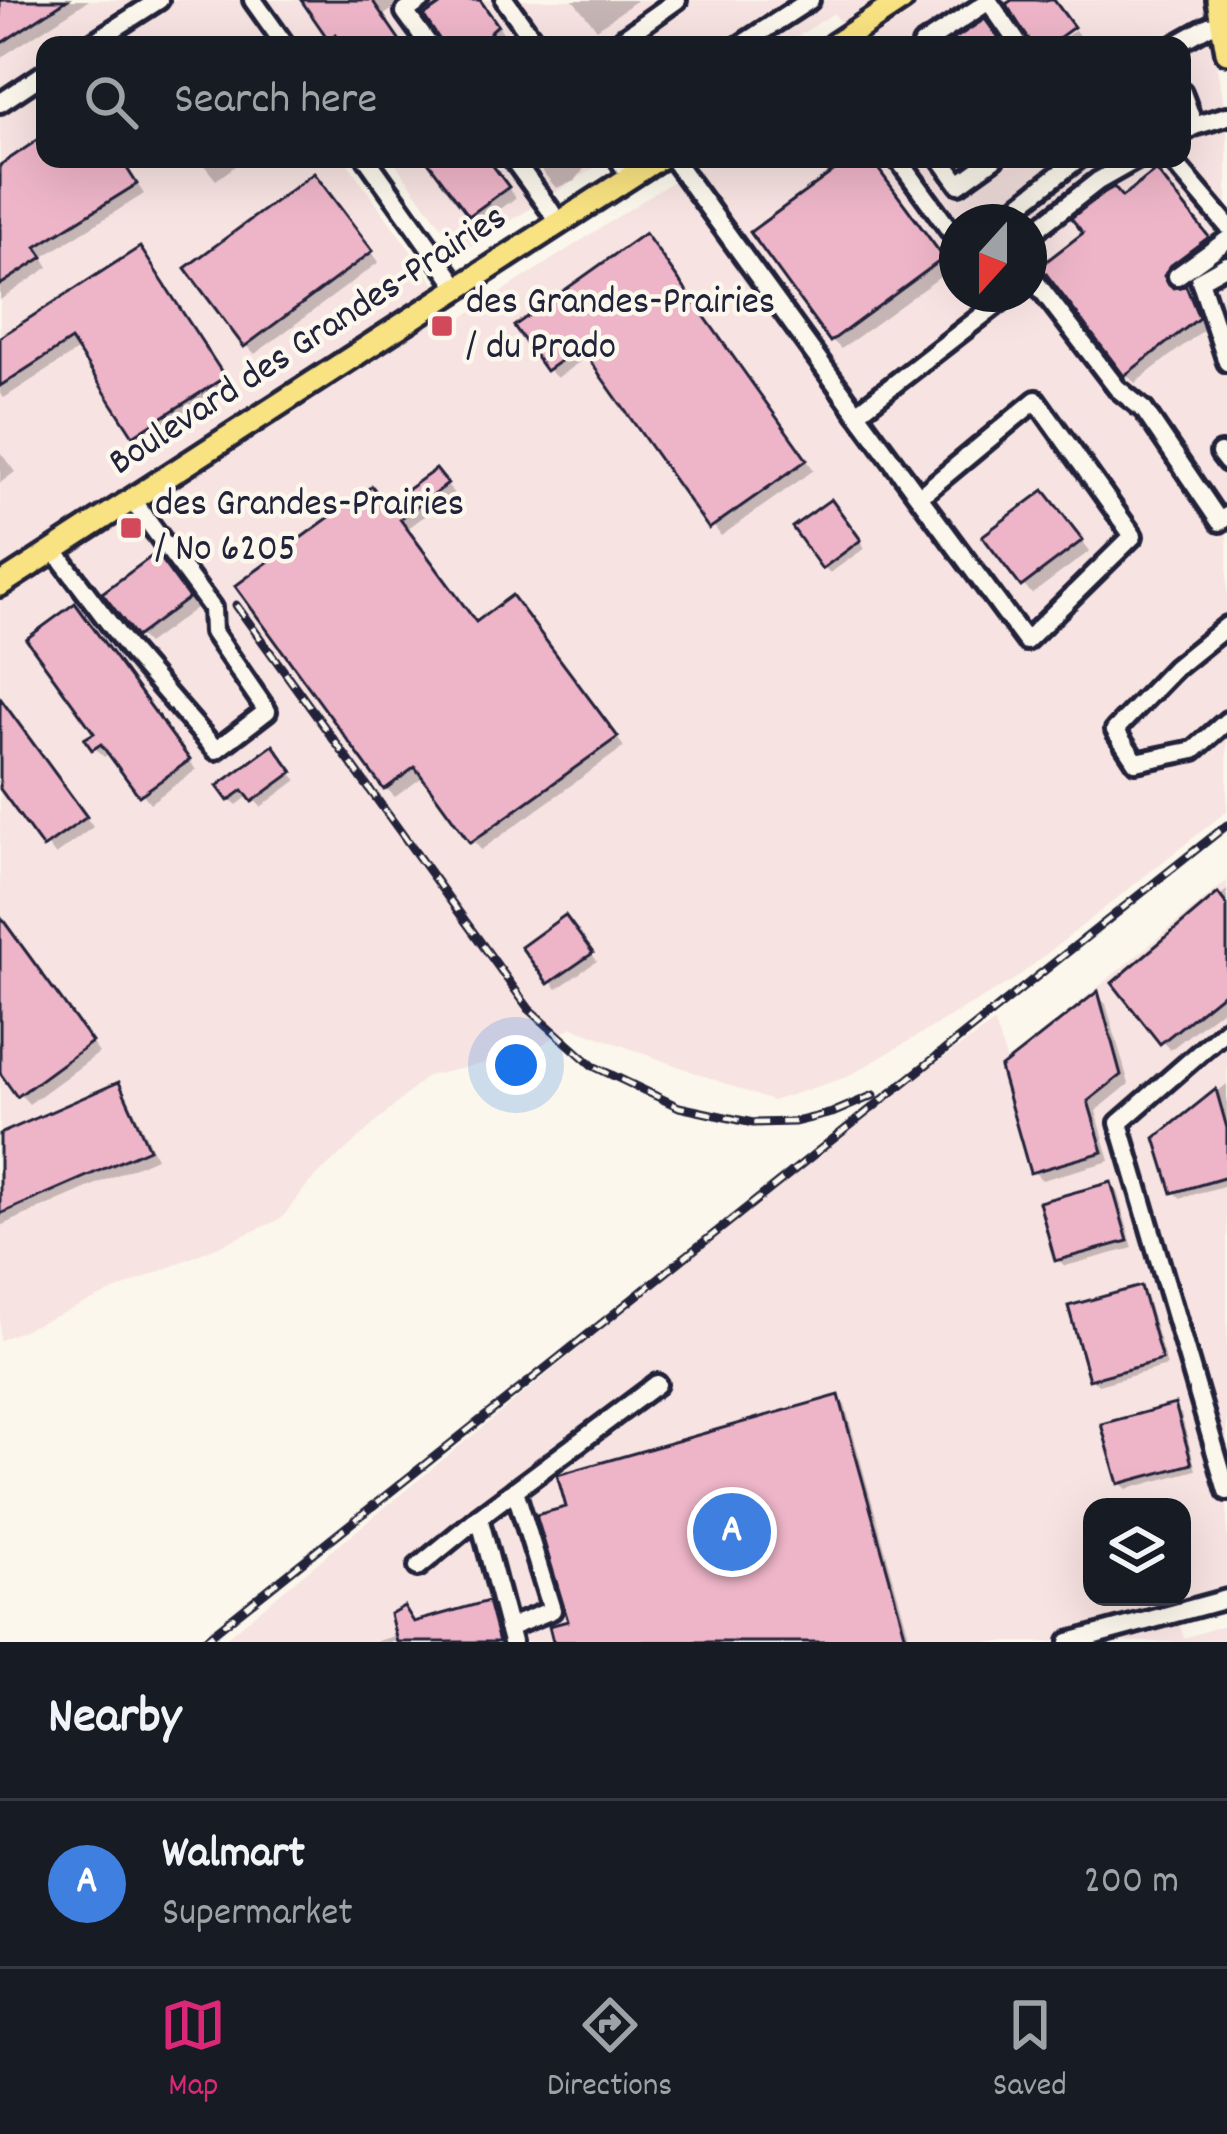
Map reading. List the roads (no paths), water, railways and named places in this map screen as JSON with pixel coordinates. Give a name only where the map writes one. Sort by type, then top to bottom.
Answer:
[{"type":"main road","points":[[855,36],[902,0]]},
{"type":"main road","points":[[1218,0],[1227,52]]},
{"type":"main road","name":"Boulevard des Grandes-Prairies","points":[[0,585],[559,222],[624,168]]},
{"type":"street","points":[[103,36],[159,0]]},
{"type":"street","points":[[253,0],[279,36]]},
{"type":"street","points":[[422,0],[405,12],[422,36]]},
{"type":"street","points":[[505,0],[531,36]]},
{"type":"street","points":[[627,36],[677,0]]},
{"type":"street","points":[[755,36],[810,0]]},
{"type":"street","points":[[935,36],[988,0],[1013,36]]},
{"type":"street","points":[[1191,36],[1221,24]]},
{"type":"street","points":[[0,103],[36,80]]},
{"type":"street","points":[[1191,129],[1227,116]]},
{"type":"street","points":[[373,168],[458,287]]},
{"type":"street","points":[[520,168],[559,222]]},
{"type":"street","points":[[679,168],[856,413],[1026,641],[1133,536],[1036,400],[919,497]]},
{"type":"street","points":[[905,168],[939,215]]},
{"type":"street","points":[[947,168],[959,184],[981,168]]},
{"type":"street","points":[[1021,204],[1067,168]]},
{"type":"street","points":[[1047,221],[1121,168]]},
{"type":"street","points":[[1177,168],[1226,239],[1177,276]]},
{"type":"street","points":[[1227,266],[1200,280],[1227,362]]},
{"type":"street","points":[[1047,297],[1117,388],[1144,410],[1225,523]]},
{"type":"street","points":[[856,413],[987,312]]},
{"type":"street","points":[[54,550],[130,652],[216,749],[267,711],[213,632],[212,608],[132,500]]},
{"type":"street","points":[[1227,626],[1175,668],[1114,730],[1136,762],[1194,749],[1227,721]]},
{"type":"street","points":[[1227,1029],[1119,1124],[1227,1491]]},
{"type":"street","points":[[418,1567],[657,1384]]},
{"type":"street","points":[[479,1517],[510,1635],[552,1610],[515,1490]]},
{"type":"street","points":[[1069,1642],[1227,1599]]},
{"type":"railway","points":[[236,605],[529,1009],[593,1066],[679,1107],[753,1123],[795,1122],[874,1095]]},
{"type":"railway","points":[[202,1642],[1227,825]]},
{"type":"place","name":"des Grandes-Prairies / du Prado","points":[[442,326]]},
{"type":"place","name":"des Grandes-Prairies / No 6205","points":[[131,528]]},
{"type":"place","name":"Walmart","points":[[732,1532]]}]
